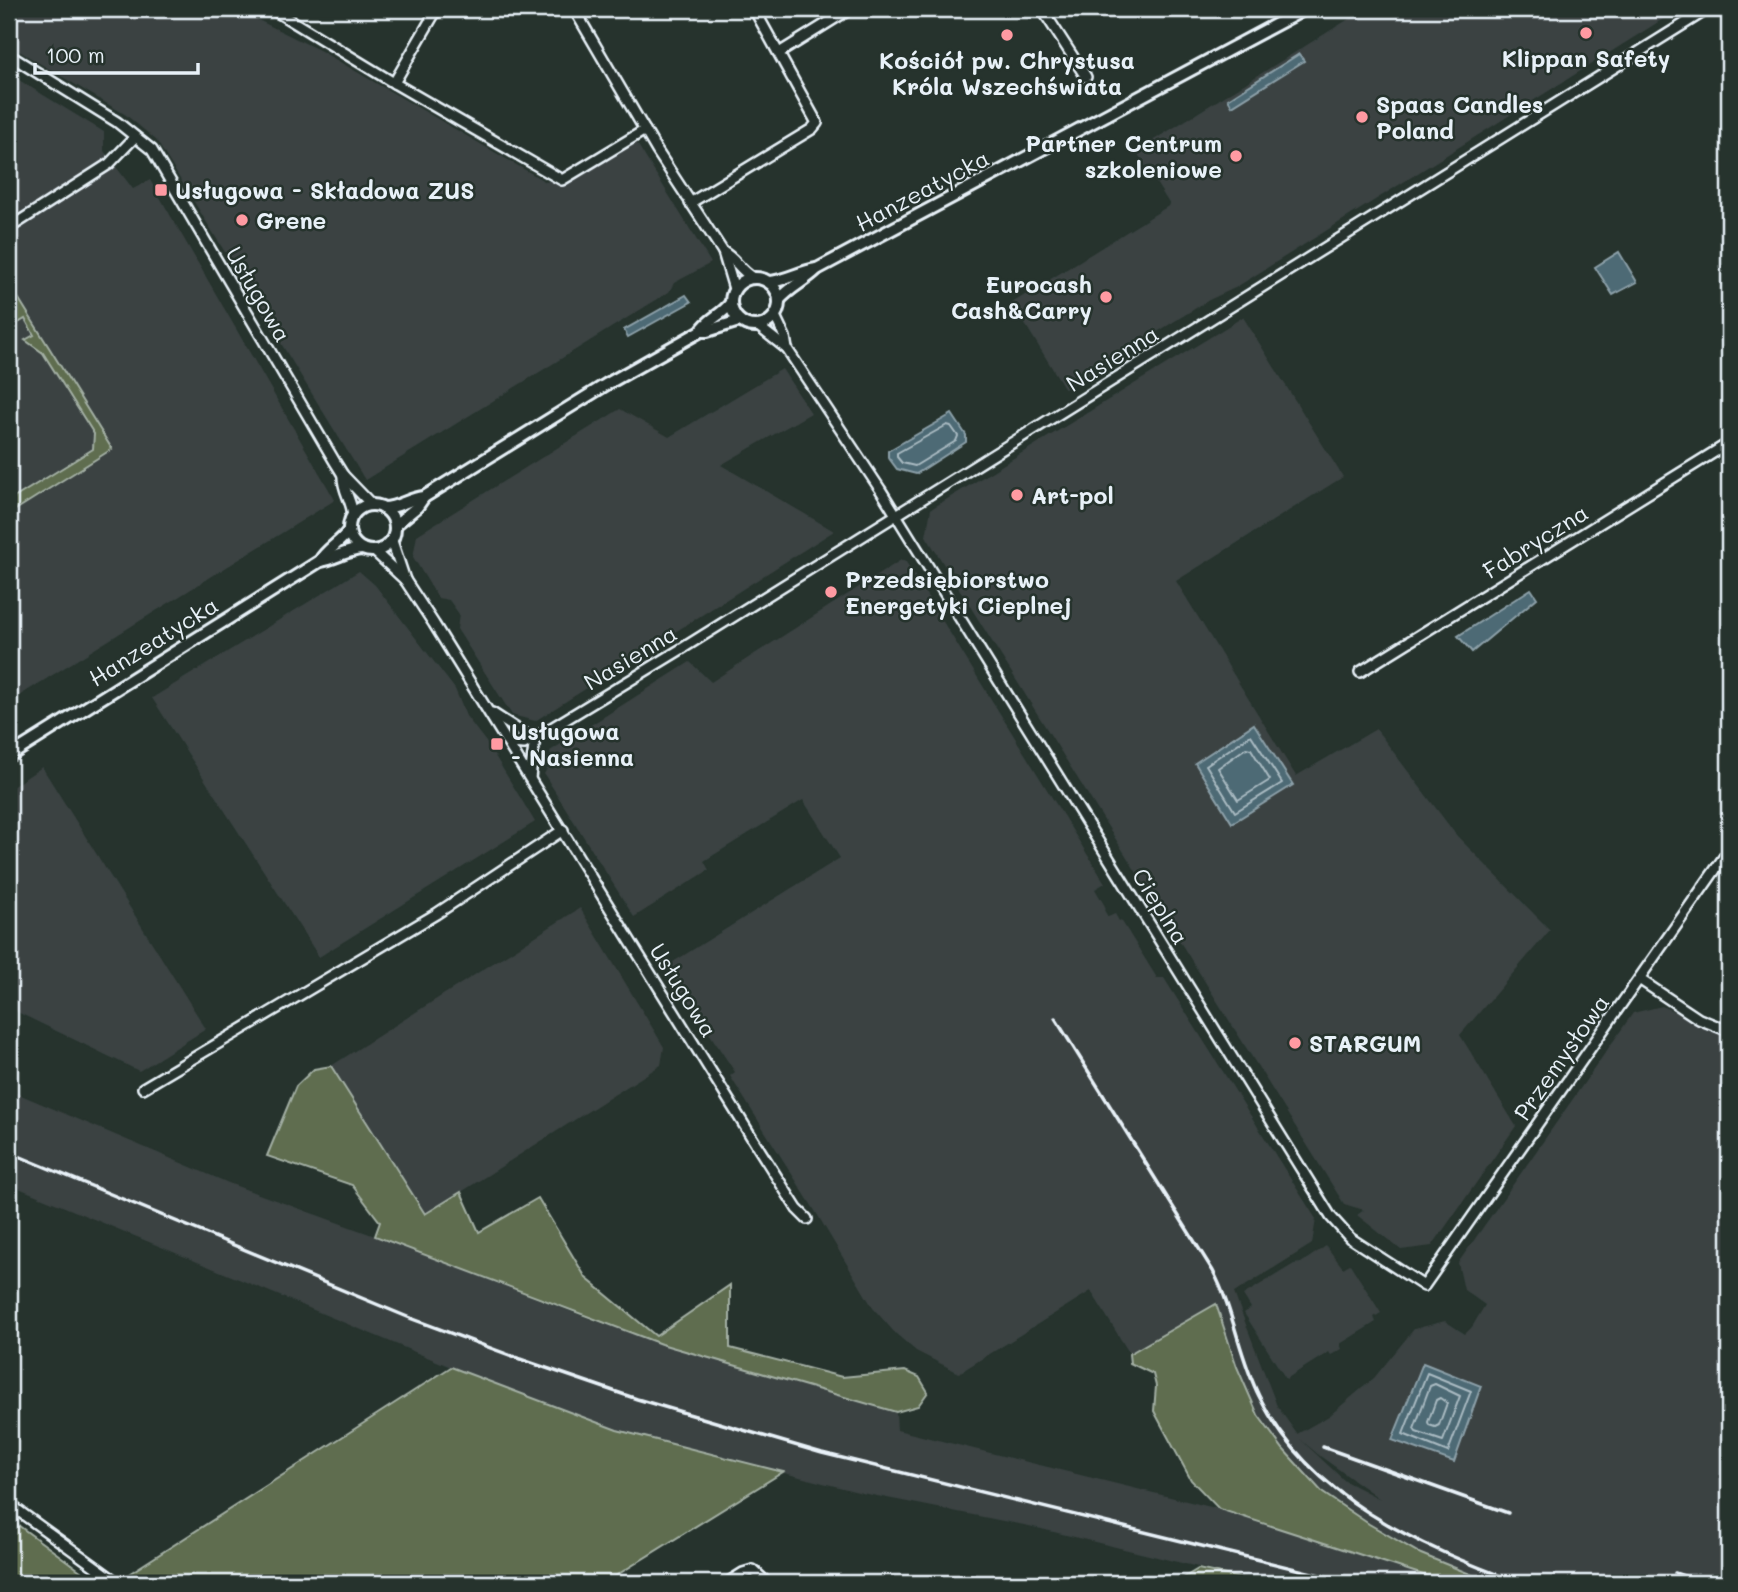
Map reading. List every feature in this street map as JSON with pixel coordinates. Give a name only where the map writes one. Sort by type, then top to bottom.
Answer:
[{"type":"street","points":[[272,9],[562,180],[645,130]]},
{"type":"street","points":[[394,83],[437,9]]},
{"type":"street","points":[[574,9],[645,130],[723,252],[734,289]]},
{"type":"street","points":[[690,203],[812,129],[817,123],[754,9]]},
{"type":"street","points":[[779,52],[850,9]]},
{"type":"street","points":[[1042,9],[1086,77]]},
{"type":"street","name":"Hanzeatycka","points":[[769,282],[817,269],[1305,9]]},
{"type":"street","name":"Nasienna","points":[[535,738],[897,516],[1708,9]]},
{"type":"street","name":"Usługowa","points":[[9,55],[117,122],[152,150],[343,475],[378,506]]},
{"type":"street","points":[[9,228],[100,170],[135,137]]},
{"type":"street","points":[[723,252],[733,258],[745,274],[769,282],[778,293],[775,316],[758,327]]},
{"type":"street","name":"Hanzeatycka","points":[[779,300],[817,269]]},
{"type":"street","points":[[701,331],[707,322],[723,313],[730,304],[734,289],[742,281],[753,278]]},
{"type":"street","points":[[730,304],[739,321],[758,327],[787,349]]},
{"type":"street","points":[[775,316],[785,337],[787,349]]},
{"type":"street","points":[[424,497],[418,507],[396,525],[392,541],[381,550],[362,549],[353,541],[349,530],[353,516],[364,506],[395,507],[411,499],[424,497],[607,384],[701,331],[739,321]]},
{"type":"street","name":"Cieplna","points":[[787,349],[897,516],[1331,1217],[1350,1238],[1424,1286]]},
{"type":"street","name":"Fabryczna","points":[[1360,672],[1729,443]]},
{"type":"street","name":"Usługowa","points":[[343,475],[344,489],[352,504],[353,516]]},
{"type":"street","points":[[378,506],[391,515],[396,525]]},
{"type":"street","name":"Hanzeatycka","points":[[9,756],[320,561],[349,530]]},
{"type":"street","name":"Usługowa","points":[[392,541],[405,580]]},
{"type":"street","name":"Hanzeatycka","points":[[320,561],[362,549]]},
{"type":"street","name":"Usługowa","points":[[374,551],[405,580],[563,830],[754,1142],[797,1209],[807,1219]]},
{"type":"street","name":"Usługowa","points":[[488,710],[510,726],[535,738]]},
{"type":"street","points":[[508,743],[524,744],[535,738]]},
{"type":"street","points":[[530,778],[535,738]]},
{"type":"street","points":[[143,1088],[436,914],[563,830]]},
{"type":"street","name":"Przemysłowa","points":[[1424,1286],[1729,849]]},
{"type":"street","points":[[1639,979],[1699,1019],[1729,1031]]},
{"type":"street","points":[[9,1504],[118,1583]]},
{"type":"street","points":[[727,1583],[753,1570],[767,1583]]},
{"type":"shaded area","points":[[9,9],[236,9],[321,51],[546,182],[636,142],[711,263],[674,283],[669,292],[365,480],[156,140],[126,115],[9,45]]},
{"type":"shaded area","points":[[1365,9],[1679,9],[1235,288],[1209,300],[1065,389],[1012,303],[1170,205],[1136,151]]},
{"type":"shaded area","points":[[9,74],[104,132],[104,151],[133,189],[150,180],[335,500],[9,702]]},
{"type":"shaded area","points":[[1243,317],[1343,477],[1176,581],[1296,776],[1376,729],[1457,836],[1550,930],[1460,1035],[1516,1126],[1432,1246],[1401,1250],[1357,1215],[1364,1210],[1344,1204],[926,536],[931,509]]},
{"type":"shaded area","points":[[782,369],[811,413],[721,465],[834,531],[535,721],[512,715],[457,629],[459,614],[449,600],[438,598],[413,557],[417,535],[620,409],[669,437]]},
{"type":"shaded area","points":[[901,560],[906,562],[1105,883],[1095,889],[1108,917],[1115,914],[1119,921],[1121,920],[1157,978],[1164,978],[1316,1219],[1312,1244],[1234,1293],[1277,1406],[1297,1434],[1329,1416],[1374,1378],[1414,1329],[1445,1321],[1465,1334],[1472,1327],[1485,1305],[1464,1290],[1458,1263],[1633,1013],[1662,1006],[1729,1036],[1729,1583],[1492,1583],[1421,1554],[1323,1493],[1283,1449],[1258,1415],[1237,1367],[1131,1356],[1091,1291],[959,1373],[916,1351],[895,1333],[873,1308],[730,1076],[735,1072],[665,967],[840,858],[803,800],[704,861],[709,870],[634,917],[544,774],[552,760],[550,751],[690,662],[711,682]],"holes":[[[1300,1439],[1380,1499],[1345,1481]]]},
{"type":"shaded area","points":[[359,571],[375,585],[455,689],[466,716],[489,746],[535,822],[319,957],[152,698]]},
{"type":"shaded area","points":[[42,767],[206,1029],[139,1071],[9,1008],[9,789]]},
{"type":"shaded area","points":[[580,908],[664,1047],[661,1065],[425,1215],[331,1066]]},
{"type":"shaded area","points":[[9,1090],[231,1184],[593,1320],[662,1344],[896,1412],[897,1430],[1219,1509],[1448,1583],[1264,1583],[1029,1526],[862,1493],[617,1430],[451,1367],[9,1184]]},
{"type":"shaded area","points":[[1326,1246],[1343,1268],[1350,1264],[1381,1313],[1374,1317],[1376,1322],[1340,1344],[1342,1349],[1331,1355],[1329,1352],[1286,1379],[1244,1313],[1251,1308],[1243,1295]]},
{"type":"green space","points":[[9,283],[112,449],[9,514],[9,501],[93,449],[94,434],[43,353],[25,340],[34,335],[25,319],[15,325],[9,315]]},
{"type":"green space","points":[[331,1066],[425,1214],[461,1192],[479,1232],[538,1198],[586,1278],[656,1336],[730,1285],[730,1348],[842,1377],[905,1371],[919,1377],[928,1392],[918,1406],[896,1412],[661,1344],[375,1236],[380,1222],[352,1185],[267,1156],[296,1086],[314,1069]]},
{"type":"green space","points":[[1216,1304],[1237,1367],[1258,1415],[1283,1449],[1323,1493],[1421,1554],[1492,1583],[1448,1583],[1219,1509],[1191,1480],[1154,1411],[1156,1386],[1153,1374],[1130,1363],[1129,1354]]},
{"type":"green space","points":[[451,1367],[617,1430],[783,1472],[604,1583],[132,1583],[124,1577]]},
{"type":"green space","points":[[11,1520],[97,1583],[9,1583]]},
{"type":"green space","points":[[1198,1569],[1264,1583],[1175,1583]]},
{"type":"water","points":[[1299,54],[1304,61],[1232,106],[1228,99]]},
{"type":"water","points":[[1619,252],[1637,282],[1613,295],[1595,267]]},
{"type":"water","points":[[686,295],[691,302],[628,337],[624,330]]},
{"type":"water","points":[[952,414],[966,435],[966,442],[916,474],[897,469],[888,457],[888,451]]},
{"type":"water","points":[[1531,589],[1537,598],[1472,652],[1458,636]]},
{"type":"water","points":[[1254,724],[1293,785],[1232,823],[1195,763]]},
{"type":"water","points":[[1423,1363],[1481,1386],[1454,1462],[1392,1440]]},
{"type":"railway","points":[[1055,1018],[1213,1271],[1252,1381],[1280,1432],[1307,1463],[1337,1490],[1370,1514],[1444,1553],[1520,1583]]},
{"type":"railway","points":[[9,1152],[410,1318],[637,1399],[822,1453],[1353,1583]]},
{"type":"railway","points":[[1323,1447],[1508,1513]]},
{"type":"railway","points":[[1675,1573],[1704,1583]]},
{"type":"place","name":"Klippan Safety","points":[[1586,33]]},
{"type":"place","name":"Kościół pw. Chrystusa Króla Wszechświata","points":[[1007,35]]},
{"type":"place","name":"Spaas Candles Poland","points":[[1362,117]]},
{"type":"place","name":"Partner Centrum szkoleniowe","points":[[1236,156]]},
{"type":"place","name":"Usługowa - Składowa ZUS","points":[[161,190]]},
{"type":"place","name":"Grene","points":[[242,220]]},
{"type":"place","name":"Eurocash Cash&Carry","points":[[1106,297]]},
{"type":"place","name":"Art-pol","points":[[1017,495]]},
{"type":"place","name":"Przedsiębiorstwo Energetyki Cieplnej","points":[[831,592]]},
{"type":"place","name":"Usługowa - Nasienna","points":[[497,744]]},
{"type":"place","name":"STARGUM","points":[[1295,1043]]}]
